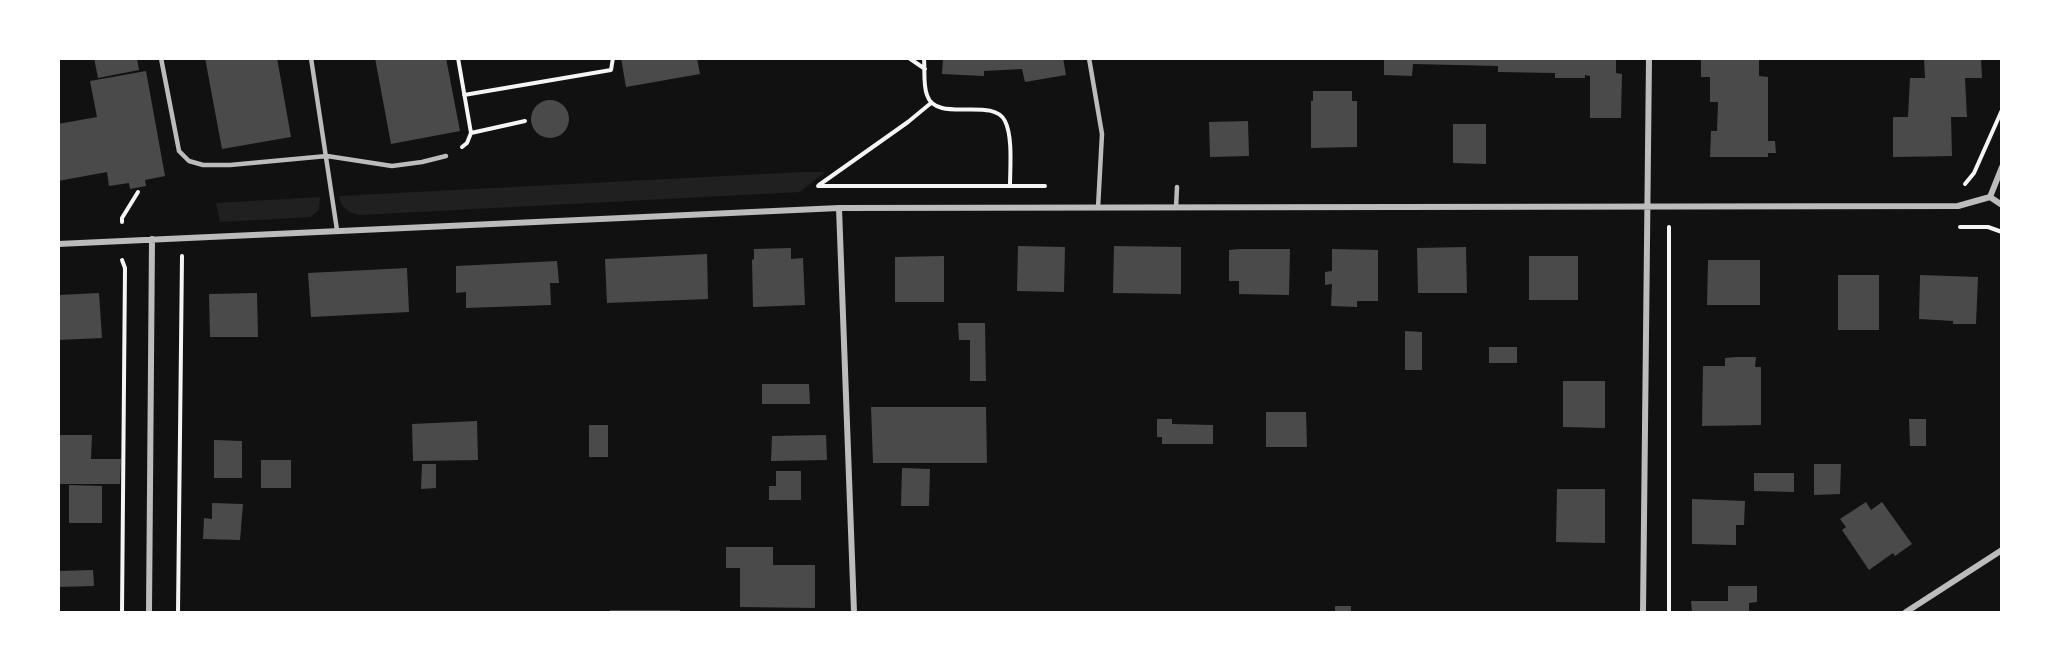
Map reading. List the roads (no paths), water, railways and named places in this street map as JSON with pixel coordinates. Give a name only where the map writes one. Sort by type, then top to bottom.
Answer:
[{"type":"street","points":[[1643,612],[1649,58]]},
{"type":"street","points":[[1990,197],[2001,167]]},
{"type":"street","points":[[58,244],[839,208],[1958,206],[1990,197]]},
{"type":"street","points":[[1990,197],[2001,205]]},
{"type":"street","points":[[839,208],[854,612]]},
{"type":"street","points":[[149,612],[152,239]]},
{"type":"street","points":[[1906,612],[2001,550]]},
{"type":"lane","points":[[161,58],[179,151],[189,161],[204,165],[230,165],[327,156],[392,166],[446,156]]},
{"type":"lane","points":[[311,58],[337,230]]},
{"type":"lane","points":[[1089,58],[1102,134],[1098,208]]},
{"type":"lane","points":[[1176,187],[1176,208]]}]
